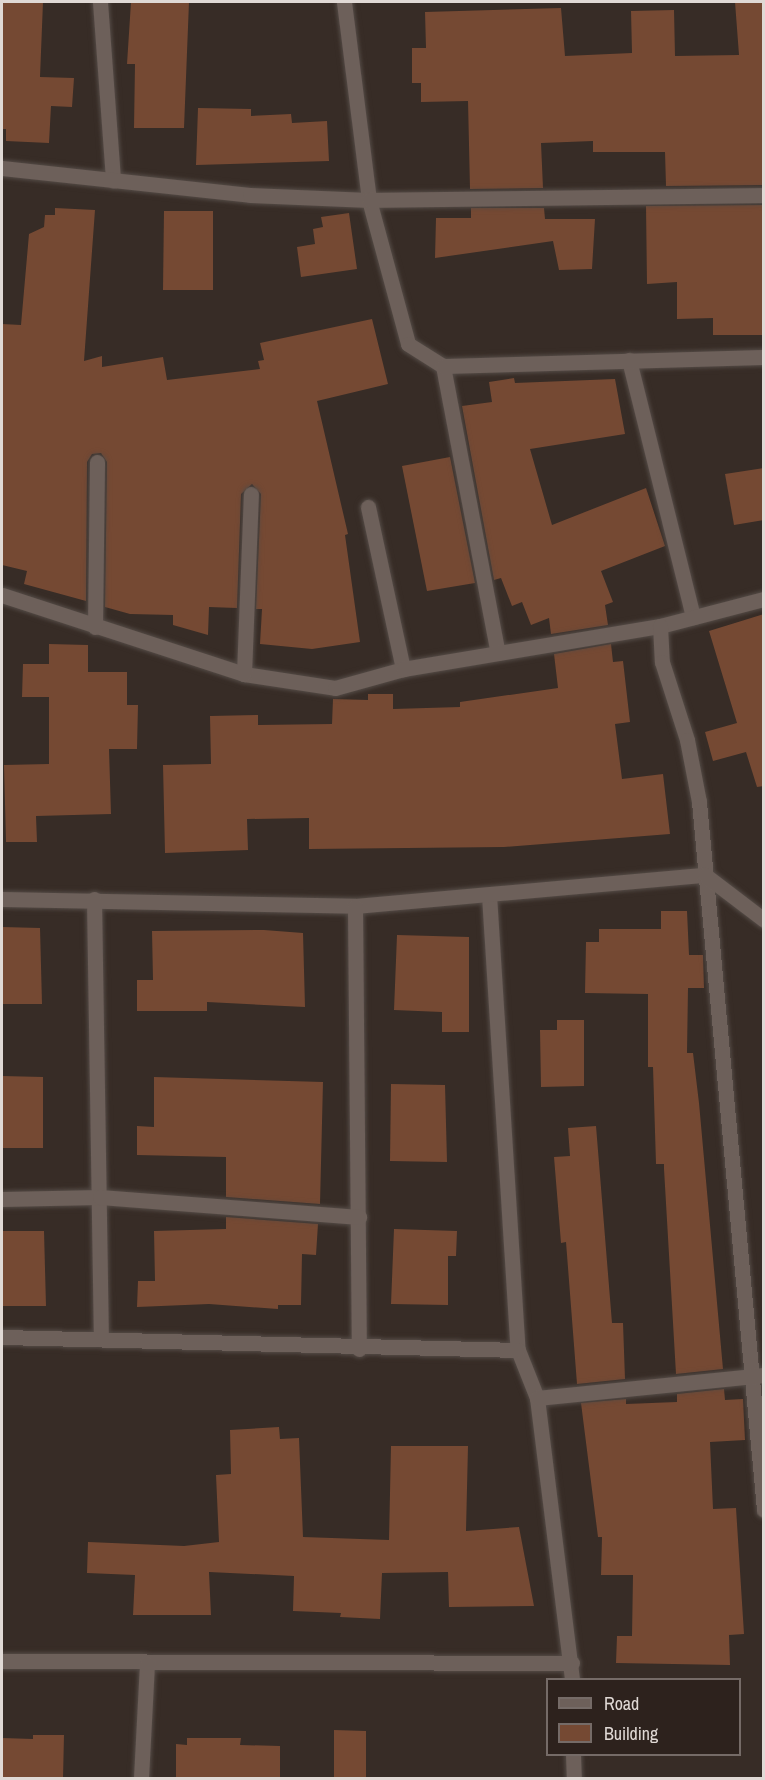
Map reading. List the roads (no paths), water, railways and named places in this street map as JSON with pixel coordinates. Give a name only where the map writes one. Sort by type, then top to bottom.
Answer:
[{"type":"street","points":[[100,2],[113,181]]},
{"type":"street","points":[[344,2],[369,200],[408,344],[443,366],[764,357]]},
{"type":"street","points":[[2,168],[250,195],[369,200],[764,195]]},
{"type":"street","points":[[629,360],[693,617]]},
{"type":"street","points":[[443,366],[498,653]]},
{"type":"street","points":[[95,627],[97,462]]},
{"type":"street","points":[[244,674],[251,494]]},
{"type":"street","points":[[368,507],[403,669]]},
{"type":"street","points":[[2,595],[244,674],[335,688],[403,669],[660,626],[764,599]]},
{"type":"street","points":[[660,626],[662,662],[687,740],[699,802],[758,1375],[764,1510]]},
{"type":"street","points":[[2,899],[94,899],[355,906],[705,876],[764,920]]},
{"type":"street","points":[[489,895],[518,1350],[537,1398],[572,1663],[572,1678]]},
{"type":"street","points":[[94,899],[101,1337]]},
{"type":"street","points":[[355,906],[359,1349]]},
{"type":"street","points":[[2,1199],[100,1197],[359,1217]]},
{"type":"street","points":[[2,1337],[101,1337],[359,1349],[518,1350]]},
{"type":"street","points":[[537,1398],[758,1375]]},
{"type":"street","points":[[2,1661],[572,1663]]},
{"type":"street","points":[[141,1779],[147,1663]]},
{"type":"street","points":[[573,1756],[574,1779]]}]
